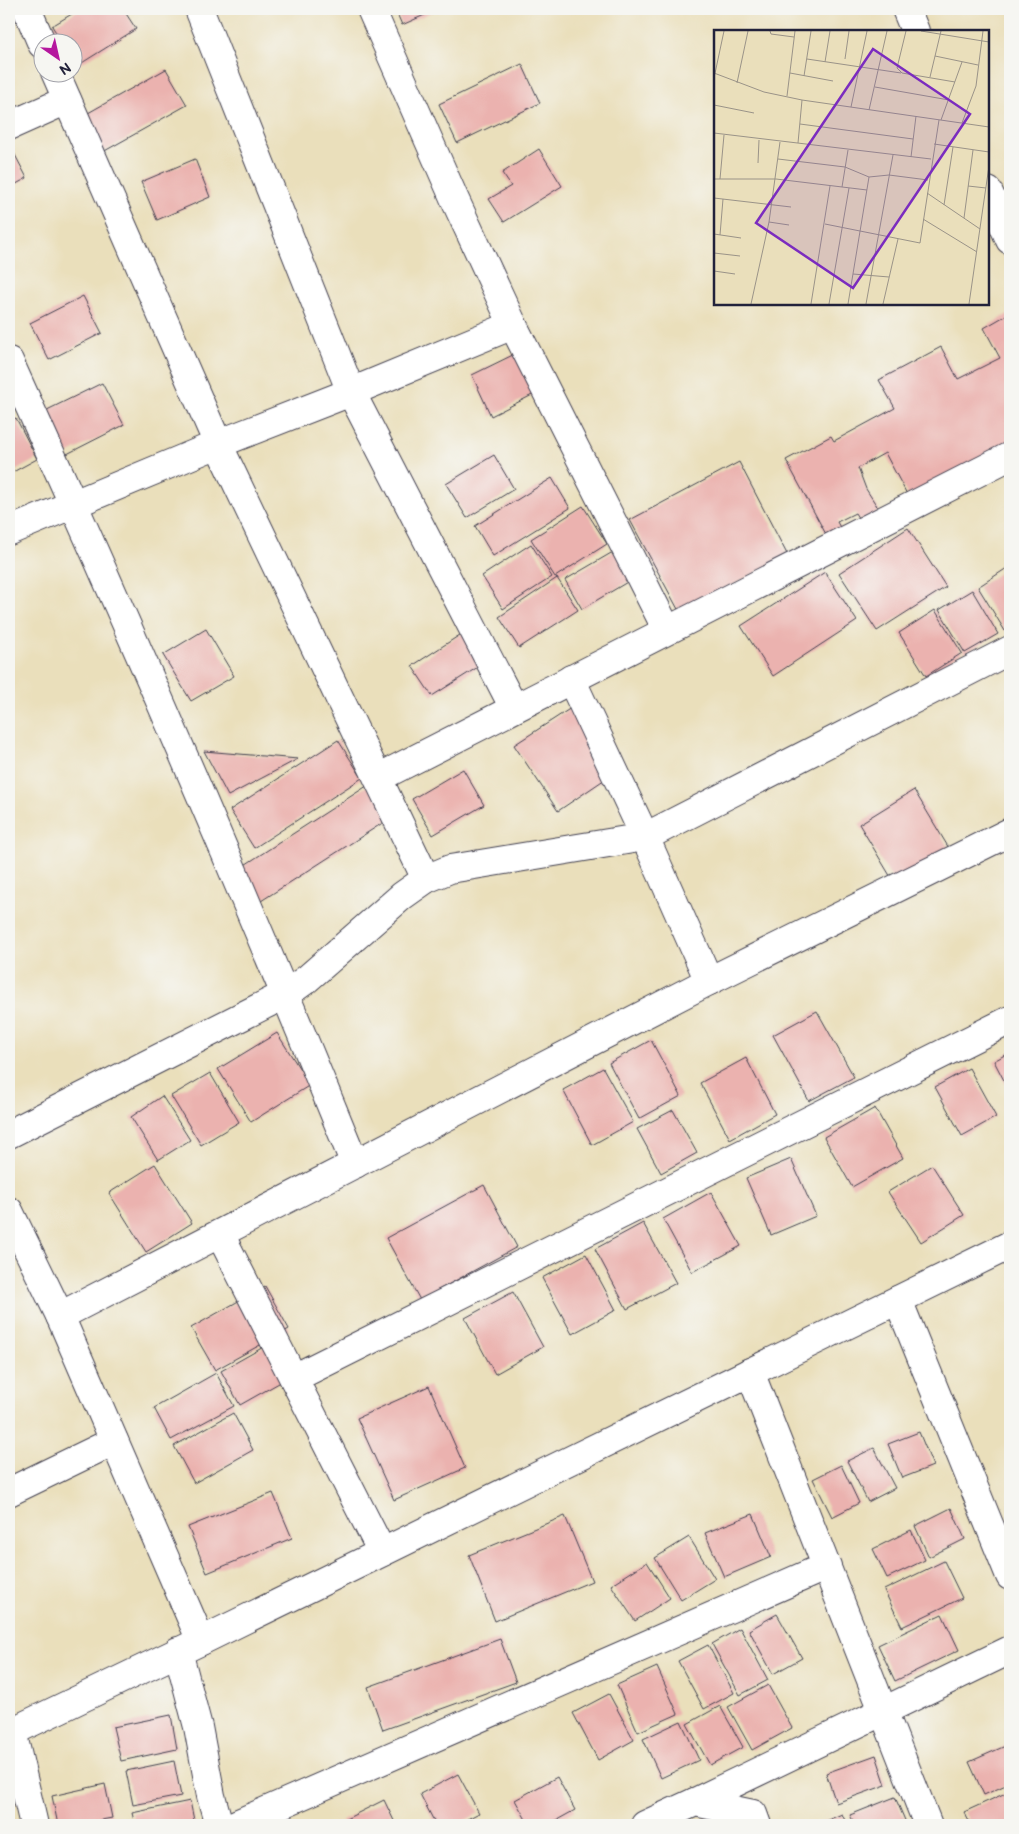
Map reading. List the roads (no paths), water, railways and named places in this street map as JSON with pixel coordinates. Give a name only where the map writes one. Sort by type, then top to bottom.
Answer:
[{"type":"street","points":[[27,9],[37,32]]},
{"type":"street","points":[[199,9],[352,392],[514,708]]},
{"type":"street","points":[[371,9],[455,200],[513,325],[667,630]]},
{"type":"street","points":[[906,9],[915,30]]},
{"type":"street","points":[[59,82],[218,444],[426,879]]},
{"type":"street","points":[[9,126],[67,100]]},
{"type":"street","points":[[995,200],[1010,240]]},
{"type":"street","points":[[9,531],[513,325]]},
{"type":"street","points":[[9,361],[74,504],[286,994],[355,1164]]},
{"type":"street","points":[[378,778],[1010,456]]},
{"type":"street","points":[[9,1134],[286,994],[307,979],[402,896],[426,879],[450,869],[645,837],[1010,650]]},
{"type":"street","points":[[571,679],[645,837],[709,981]]},
{"type":"street","points":[[60,1316],[709,981],[1010,832]]},
{"type":"street","points":[[294,1378],[1010,1020]]},
{"type":"street","points":[[9,1211],[60,1316],[114,1441],[190,1646],[198,1727],[218,1825]]},
{"type":"street","points":[[220,1234],[382,1552]]},
{"type":"street","points":[[34,1825],[10,1732],[1010,1245]]},
{"type":"street","points":[[898,1300],[1010,1576]]},
{"type":"street","points":[[750,1372],[928,1825]]},
{"type":"street","points":[[9,1492],[114,1441]]},
{"type":"street","points":[[234,1825],[826,1566]]},
{"type":"street","points":[[645,1825],[1010,1650]]},
{"type":"street","points":[[695,1802],[753,1814],[758,1825]]}]
